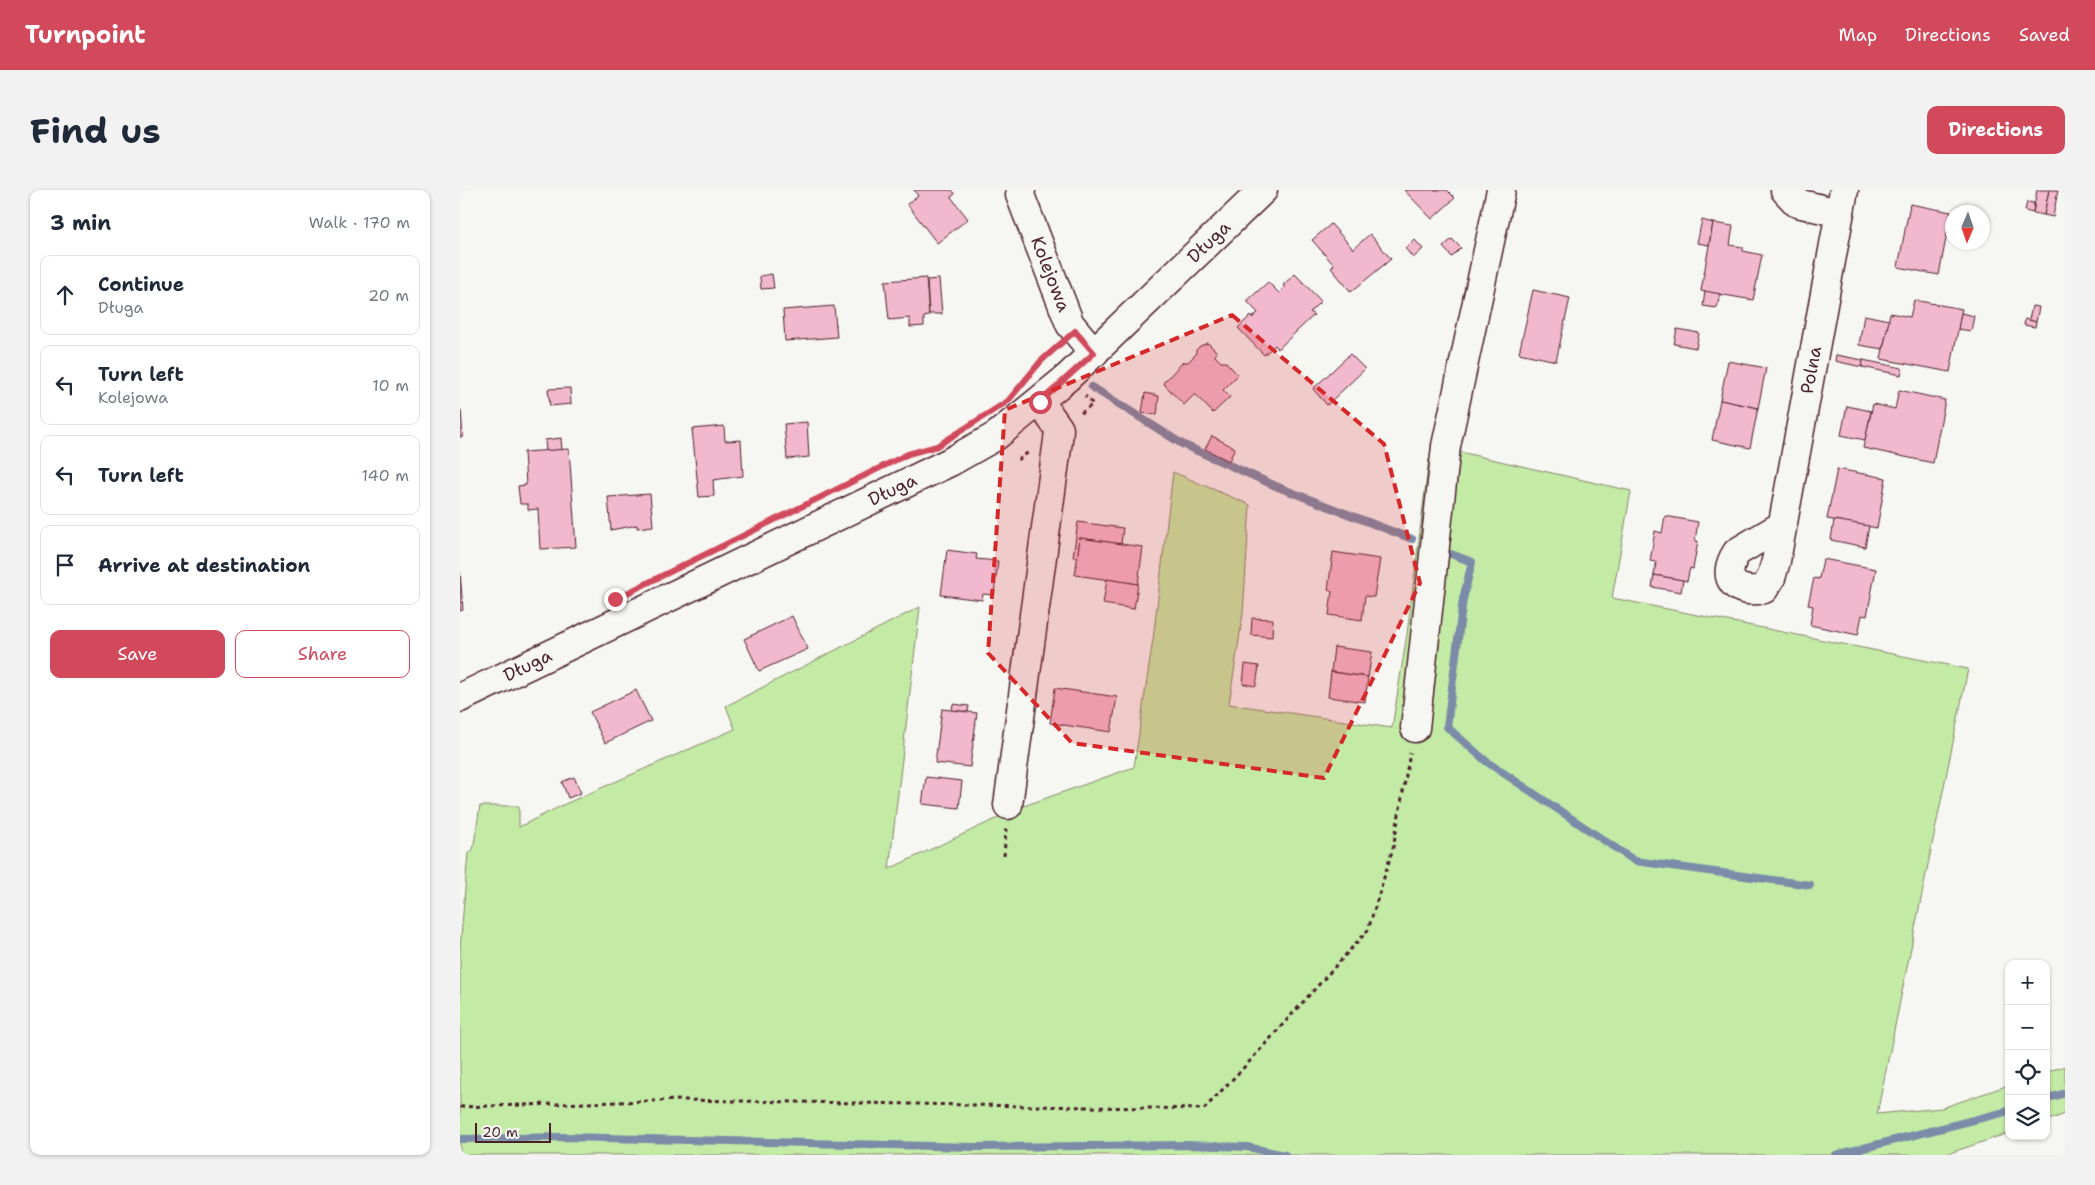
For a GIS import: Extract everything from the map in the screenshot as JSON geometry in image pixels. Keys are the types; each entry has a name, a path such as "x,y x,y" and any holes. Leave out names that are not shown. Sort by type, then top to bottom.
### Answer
{"street":[{"name":"Kolejowa","path":"1020,190 1020,195 1070,324 1094,353"},
{"name":"Długa","path":"460,698 950,462 996,436 1040,402 1094,353 1263,190"},
{"path":"1414,728 1446,446 1501,190"},
{"name":"Polna","path":"1782,526 1841,202 1797,202 1785,190"},
{"path":"1008,805 1059,429 1040,402"}],"path":[{"path":"1031,372 1075,331"},
{"path":"460,1107 681,1100 1204,1109 1250,1062 1368,930 1394,848 1414,728"}],"highlighted area":[{"path":"1232,315 1384,444 1420,583 1324,778 1072,743 988,653 1005,410"}],"green space":[{"path":"1460,452 1631,491 1612,598 1968,669 1877,1114 1942,1108 2005,1086 2005,1134 1944,1155 460,1155 460,949 468,853 473,850 480,806 519,806 519,827 565,804 735,729 726,706 920,607 889,869 1021,807 1134,767 1153,639 1173,472 1250,505 1243,614 1229,704 1392,728 1407,634 1429,459"},
{"path":"2065,1066 2065,1114 2050,1120 2050,1095 2050,1071"}],"building":[{"path":"914,190 952,190 955,194 951,197 968,219 937,243 907,204 918,196"},
{"path":"1404,190 1447,190 1455,198 1432,219"},
{"path":"2037,190 2049,190 2044,215 2033,213"},
{"path":"2049,190 2058,190 2053,217 2044,215"},
{"path":"2027,202 2034,203 2033,213 2025,211"},
{"path":"1910,204 1945,211 1945,244 1939,275 1898,267"},
{"path":"1702,220 1713,223 1709,245 1697,243"},
{"path":"1713,223 1733,226 1730,245 1743,247 1743,251 1762,255 1753,300 1701,291"},
{"path":"1331,224 1353,249 1370,234 1391,259 1351,292 1331,268 1334,265 1312,240"},
{"path":"1452,239 1461,248 1452,257 1443,247"},
{"path":"1415,240 1423,249 1413,258 1405,248"},
{"path":"772,274 774,288 761,289 760,276"},
{"path":"1295,274 1321,301 1310,312 1314,315 1278,349 1275,345 1264,355 1238,328 1250,316 1252,318 1258,313 1247,301 1268,282 1279,293 1285,287 1283,285"},
{"path":"926,278 929,316 924,317 924,326 910,327 910,318 889,320 885,281"},
{"path":"939,279 942,314 929,314 927,280"},
{"path":"1533,290 1570,298 1556,361 1519,353"},
{"path":"1705,291 1720,294 1717,308 1703,306"},
{"path":"1914,300 1962,309 1950,372 1881,359 1890,313 1910,317"},
{"path":"834,306 837,337 785,341 783,310"},
{"path":"2032,306 2039,307 2036,322 2029,320"},
{"path":"1961,313 1974,316 1971,331 1958,329"},
{"path":"1864,315 1889,320 1883,349 1859,345"},
{"path":"2025,319 2036,322 2035,327 2024,325"},
{"path":"1677,329 1699,333 1696,348 1674,344"},
{"path":"1208,343 1216,351 1215,356 1221,362 1226,362 1238,375 1223,390 1230,397 1213,413 1195,394 1184,405 1163,383 1183,362 1188,362 1196,354 1196,350 1200,346"},
{"path":"1350,354 1365,369 1327,405 1313,389"},
{"path":"1836,355 1863,360 1862,367 1835,361"},
{"path":"1863,360 1902,368 1901,375 1862,367"},
{"path":"1728,361 1766,368 1758,408 1720,400"},
{"path":"570,388 571,404 550,406 548,389"},
{"path":"1899,390 1945,400 1933,463 1863,448 1873,404 1895,409"},
{"path":"1145,393 1159,396 1157,415 1142,413"},
{"path":"1720,400 1758,408 1750,448 1712,440"},
{"path":"1847,406 1871,411 1865,440 1841,435"},
{"path":"461,410 463,437 460,437"},
{"path":"807,422 809,457 787,459 784,424"},
{"path":"724,426 725,441 741,440 743,476 713,480 714,496 699,497 692,429"},
{"path":"1212,436 1235,448 1229,461 1205,449"},
{"path":"561,438 562,450 546,451 545,440"},
{"path":"569,449 576,547 540,549 538,509 528,510 528,504 520,504 518,486 526,485 524,452"},
{"path":"1837,469 1886,478 1877,528 1827,519"},
{"path":"650,494 653,526 637,528 637,525 611,530 608,497"},
{"path":"1665,516 1698,522 1695,541 1698,541 1693,569 1690,568 1687,581 1654,575 1656,562 1650,561 1655,531 1662,533"},
{"path":"1834,520 1869,526 1865,547 1831,540"},
{"path":"1078,522 1123,528 1121,544 1080,538 1078,557 1073,557"},
{"path":"1080,538 1143,547 1138,584 1075,575"},
{"path":"947,550 977,554 976,559 998,561 994,595 983,594 982,600 941,595"},
{"path":"1333,552 1380,559 1374,597 1365,596 1362,620 1329,615 1332,591 1328,590"},
{"path":"1823,559 1876,569 1867,616 1862,615 1858,635 1810,625 1813,606 1808,605 1814,578 1819,579"},
{"path":"460,572 463,610 460,611"},
{"path":"1654,575 1683,580 1681,592 1652,587"},
{"path":"1107,579 1138,584 1134,609 1103,604"},
{"path":"792,616 808,649 759,671 744,639"},
{"path":"1252,618 1273,619 1272,637 1251,635"},
{"path":"1334,647 1372,652 1368,677 1331,672"},
{"path":"1245,664 1259,666 1256,686 1243,684"},
{"path":"1331,672 1368,677 1365,702 1328,697"},
{"path":"1055,688 1117,697 1111,732 1050,723"},
{"path":"636,690 651,721 605,743 590,712"},
{"path":"953,704 969,706 968,712 952,710"},
{"path":"942,709 977,713 970,767 935,763"},
{"path":"574,777 581,793 568,798 562,782"},
{"path":"926,777 962,781 959,808 922,804"}],"waterway":[{"path":"1092,387 1182,444 1278,487 1412,539"},
{"path":"1451,554 1472,562 1463,599 1447,727 1487,762 1635,861 1810,885"},
{"path":"2050,1098 2065,1093"},
{"path":"1836,1155 2005,1112"},
{"path":"460,1139 564,1137 973,1147 1187,1145 1247,1147 1285,1155"}],"route":[{"path":"615,599 908,454 937,446 965,430 1008,401 1041,361 1075,331 1094,353 1040,402"}]}
